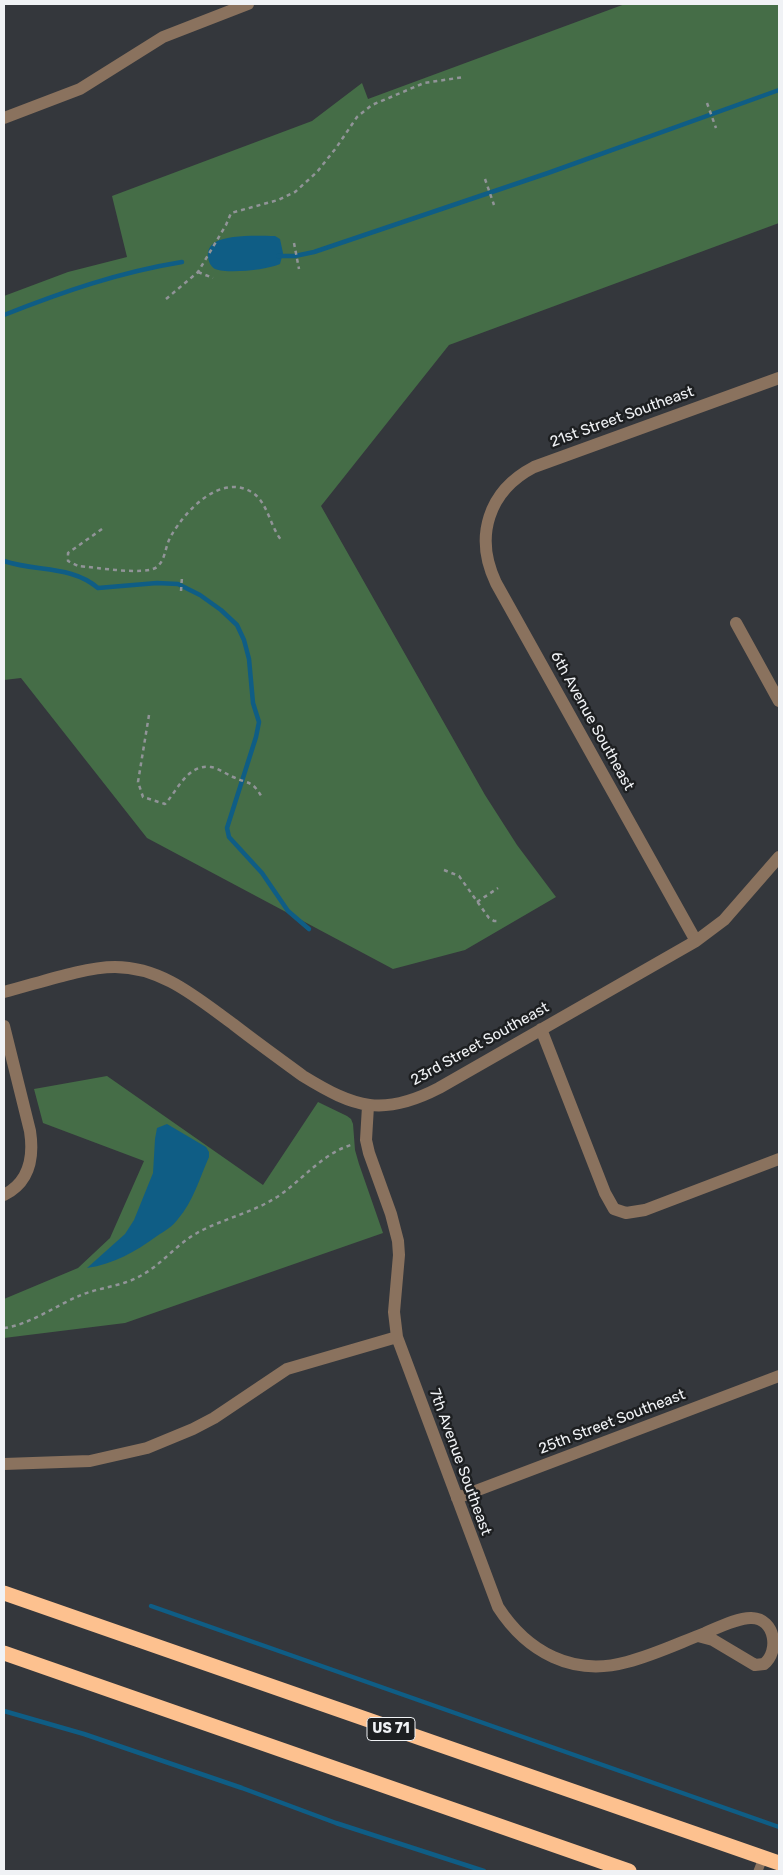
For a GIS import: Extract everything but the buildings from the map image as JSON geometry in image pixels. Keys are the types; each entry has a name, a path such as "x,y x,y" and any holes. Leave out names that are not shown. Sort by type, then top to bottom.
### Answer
{"highway":[{"name":"US 71","path":"4,1593 761,1864 779,1863"},
{"path":"4,1653 629,1871"},
{"path":"4,1664 178,1714"}],"street":[{"path":"4,118 80,88 163,37 248,4"},
{"name":"21st Street Southeast","path":"491,510 508,485 543,463 779,378"},
{"name":"6th Avenue Southeast","path":"491,510 485,538 487,563 493,578 696,941"},
{"path":"736,623 779,701"},
{"name":"23rd Street Southeast","path":"4,992 104,968 122,967 149,972 169,980 190,993 303,1076 323,1088 368,1106 397,1104 427,1094 696,941 724,920 779,857"},
{"path":"4,1026 30,1131 32,1148 32,1159 23,1179 4,1195"},
{"path":"541,1029 605,1194 614,1210 621,1213 634,1213 645,1210 779,1159"},
{"name":"7th Avenue Southeast","path":"368,1106 366,1140 372,1166 391,1214 398,1241 399,1255 394,1312 397,1336 498,1607 519,1636 550,1656 570,1663 597,1666 626,1662 698,1636 752,1618 764,1622 769,1628 774,1642 774,1650 764,1664 755,1665 713,1640 698,1636"},
{"path":"4,1464 90,1461 115,1457 147,1448 186,1433 214,1418 288,1369 397,1336"},
{"name":"25th Street Southeast","path":"457,1498 779,1376"}],"path":[{"path":"166,299 198,272 231,213 278,200 295,192 317,172 361,112 380,101 424,83 464,76"},
{"path":"706,103 716,128"},
{"path":"486,179 494,205"},
{"path":"294,243 299,269"},
{"path":"198,272 213,278"},
{"path":"102,529 68,553 68,561 78,566 145,571 157,567 165,554 171,536 183,519 201,501 220,489 242,488 253,493 261,501 276,535 282,541"},
{"path":"181,591 182,577"},
{"path":"149,715 138,782 143,797 165,804 189,774 203,768 212,767 235,778 250,782 255,786 263,799"},
{"path":"444,870 459,876 489,918 498,921"},
{"path":"477,902 498,888"},
{"path":"4,1328 21,1324 81,1295 143,1275 196,1233 274,1199 306,1175 328,1155 342,1147 366,1140"}],"green space":[{"path":"625,4 779,4 779,223 449,345 321,506 485,795 517,845 556,897 465,950 393,969 147,838 21,678 4,680 4,296 68,272 127,257 112,196 312,121 362,83 368,99"},
{"path":"107,1076 263,1185 318,1102 347,1116 353,1124 355,1150 383,1233 125,1323 4,1338 4,1299 78,1268 110,1238 144,1161 43,1123 34,1089"}],"water":[{"path":"243,236 275,236 280,239 283,253 280,264 257,270 229,271 215,269 209,262 209,249 220,240"},
{"path":"167,1124 206,1147 209,1152 209,1157 188,1205 171,1226 141,1247 115,1260 87,1268 125,1234 134,1220 153,1173 157,1128"}],"waterway":[{"path":"278,256 295,256 314,252 548,173 779,90"},
{"path":"4,315 92,284 136,271 182,262"},
{"path":"4,561 65,572 88,581 98,588 157,583 178,584 200,595 221,610 237,625 244,640 249,659 253,703 259,722 227,828 229,837 262,873 288,911 309,929"},
{"path":"151,1606 779,1827"},
{"path":"4,1711 84,1734 242,1788 336,1823 484,1871"}]}
